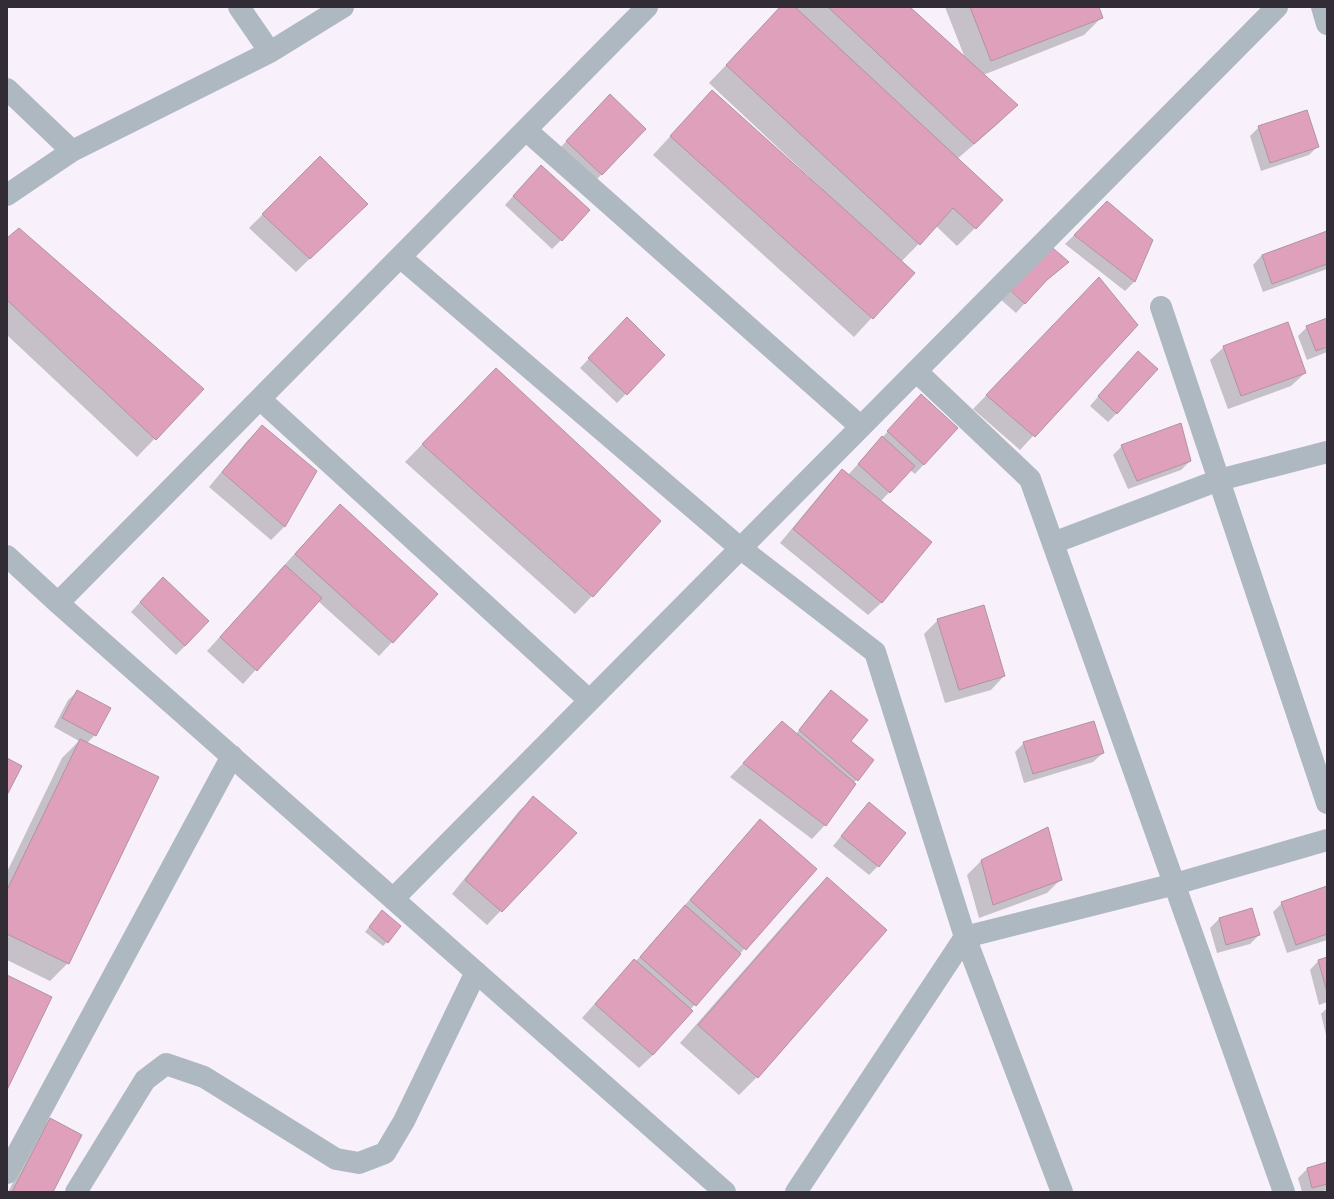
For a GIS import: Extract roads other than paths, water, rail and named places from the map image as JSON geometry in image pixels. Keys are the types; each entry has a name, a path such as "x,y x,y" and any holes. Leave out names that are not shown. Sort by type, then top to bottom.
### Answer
{"street":[{"path":"239,7 270,52"},
{"path":"7,195 72,151 270,52 343,7"},
{"path":"58,604 647,7"},
{"path":"393,899 1277,7"},
{"path":"1322,7 1327,24"},
{"path":"7,89 72,151"},
{"path":"526,130 860,427"},
{"path":"400,257 740,548 875,652 965,937 1062,1192"},
{"path":"1161,308 1327,803"},
{"path":"916,371 1030,479 1284,1192"},
{"path":"260,400 589,700"},
{"path":"1053,543 1219,480 1327,452"},
{"path":"7,556 58,604 725,1192"},
{"path":"7,1173 232,756"},
{"path":"796,1192 965,937 1174,884 1327,840"},
{"path":"76,1192 145,1080 166,1064 204,1077 336,1159 359,1163 385,1153 404,1121 476,972"}]}
